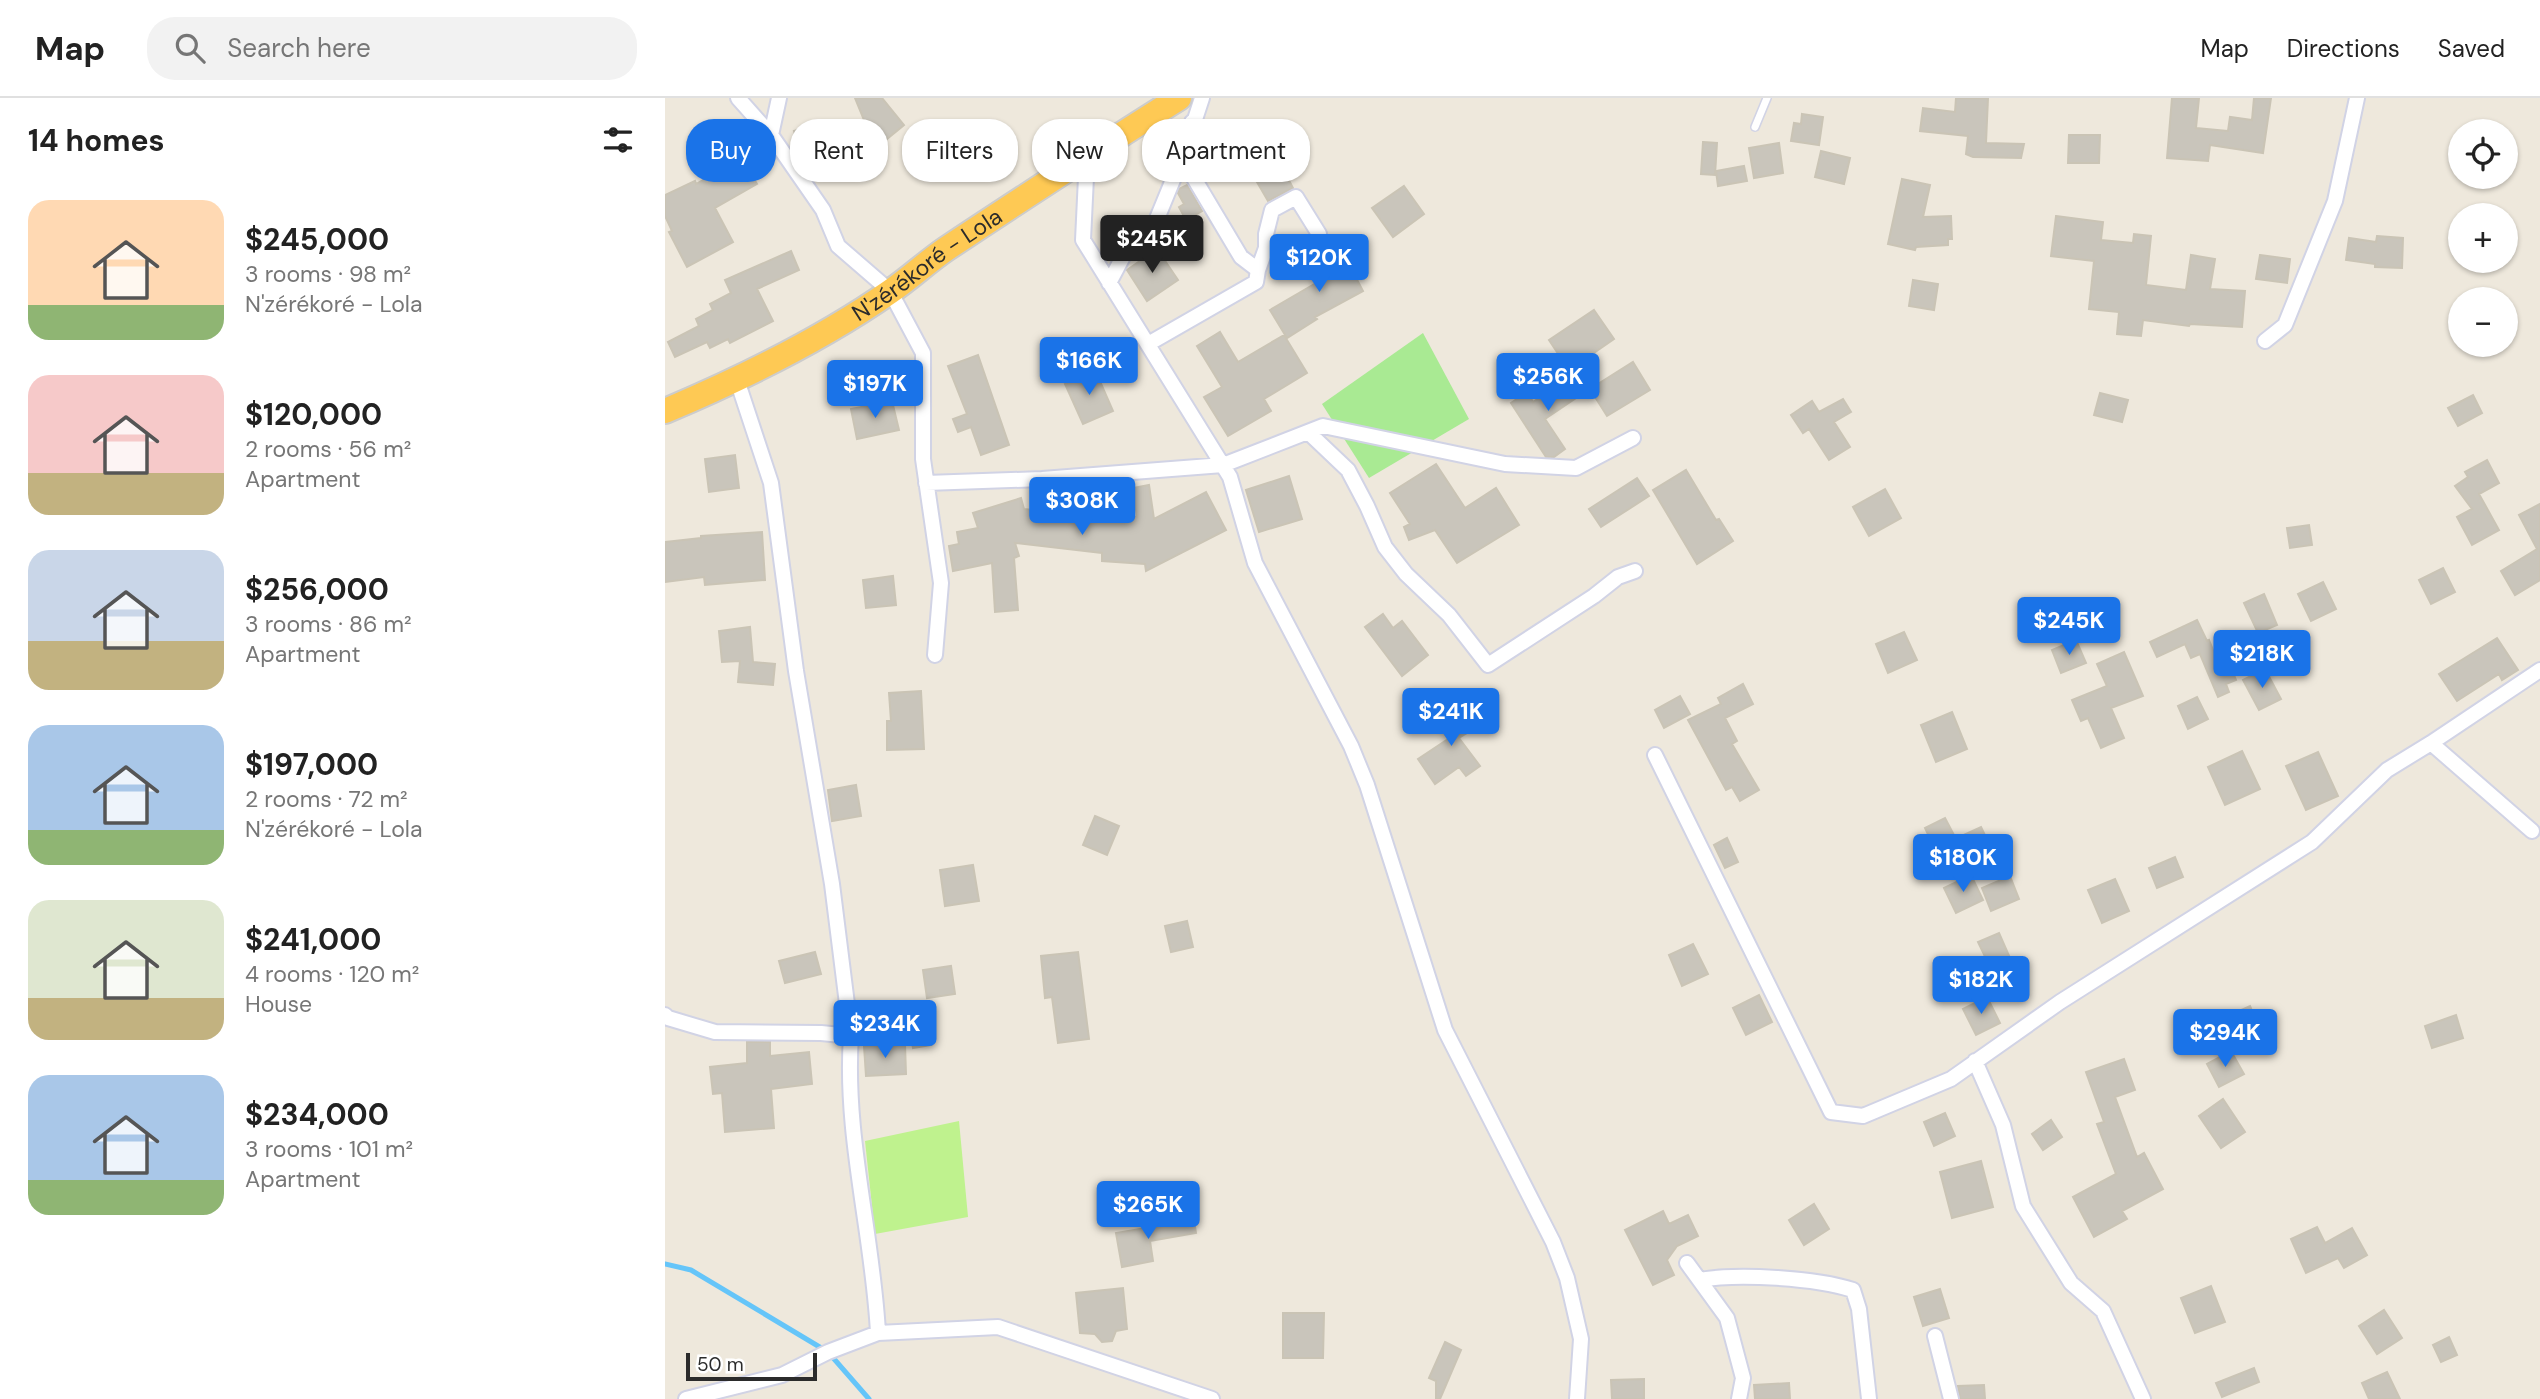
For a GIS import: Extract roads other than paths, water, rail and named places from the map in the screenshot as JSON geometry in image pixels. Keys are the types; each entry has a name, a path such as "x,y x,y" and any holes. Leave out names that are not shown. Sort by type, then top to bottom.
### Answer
{"highway":[{"name":"N'zérékoré - Lola","path":"1128,130 1179,98"},
{"name":"N'zérékoré - Lola","path":"665,411 737,380 823,333 890,291 934,257 1048,182"}],"street":[{"path":"738,98 757,119"},
{"path":"774,119 779,98"},
{"path":"1193,119 1202,98"},
{"path":"2265,341 2285,325 2335,201 2357,98"},
{"path":"776,142 823,210 838,246 890,291 923,353 923,459 941,583 935,655"},
{"path":"1086,182 1083,240 1230,477 1255,563 1351,746 1367,785 1445,1030 1513,1160 1562,1266 1581,1339 1577,1399"},
{"path":"1109,283 1126,251 1154,226 1171,182"},
{"path":"1196,182 1241,257 1258,270"},
{"path":"1148,344 1256,282 1266,248 1266,234 1272,210 1296,197 1319,233"},
{"path":"737,380 771,483 796,671 832,884 851,1036 851,1116 875,1284 878,1333"},
{"path":"926,483 1042,479 1223,465 1323,426 1505,464 1576,468 1633,438"},
{"path":"1308,432 1348,470 1385,547 1406,574 1449,615 1488,665 1594,596 1618,577 1635,571"},
{"path":"1655,754 1831,1112 1863,1115 1951,1079 2060,1002 2312,842 2387,770 2540,670"},
{"path":"2431,743 2532,831"},
{"path":"665,1015 715,1032 821,1033 851,1036"},
{"path":"1975,1061 2003,1125 2023,1206 2071,1283 2103,1311 2143,1399"},
{"path":"1687,1263 1727,1318 1743,1378 1739,1399"},
{"path":"1700,1280 1722,1276 1831,1283 1853,1290 1859,1309 1870,1399"},
{"path":"686,1399 782,1375 828,1352 878,1333 998,1327 1212,1399"},
{"path":"1935,1336 1951,1399"}],"lane":[{"path":"1755,127 1767,98"}],"waterway":[{"path":"665,1264 691,1270 828,1352 869,1399"}]}
